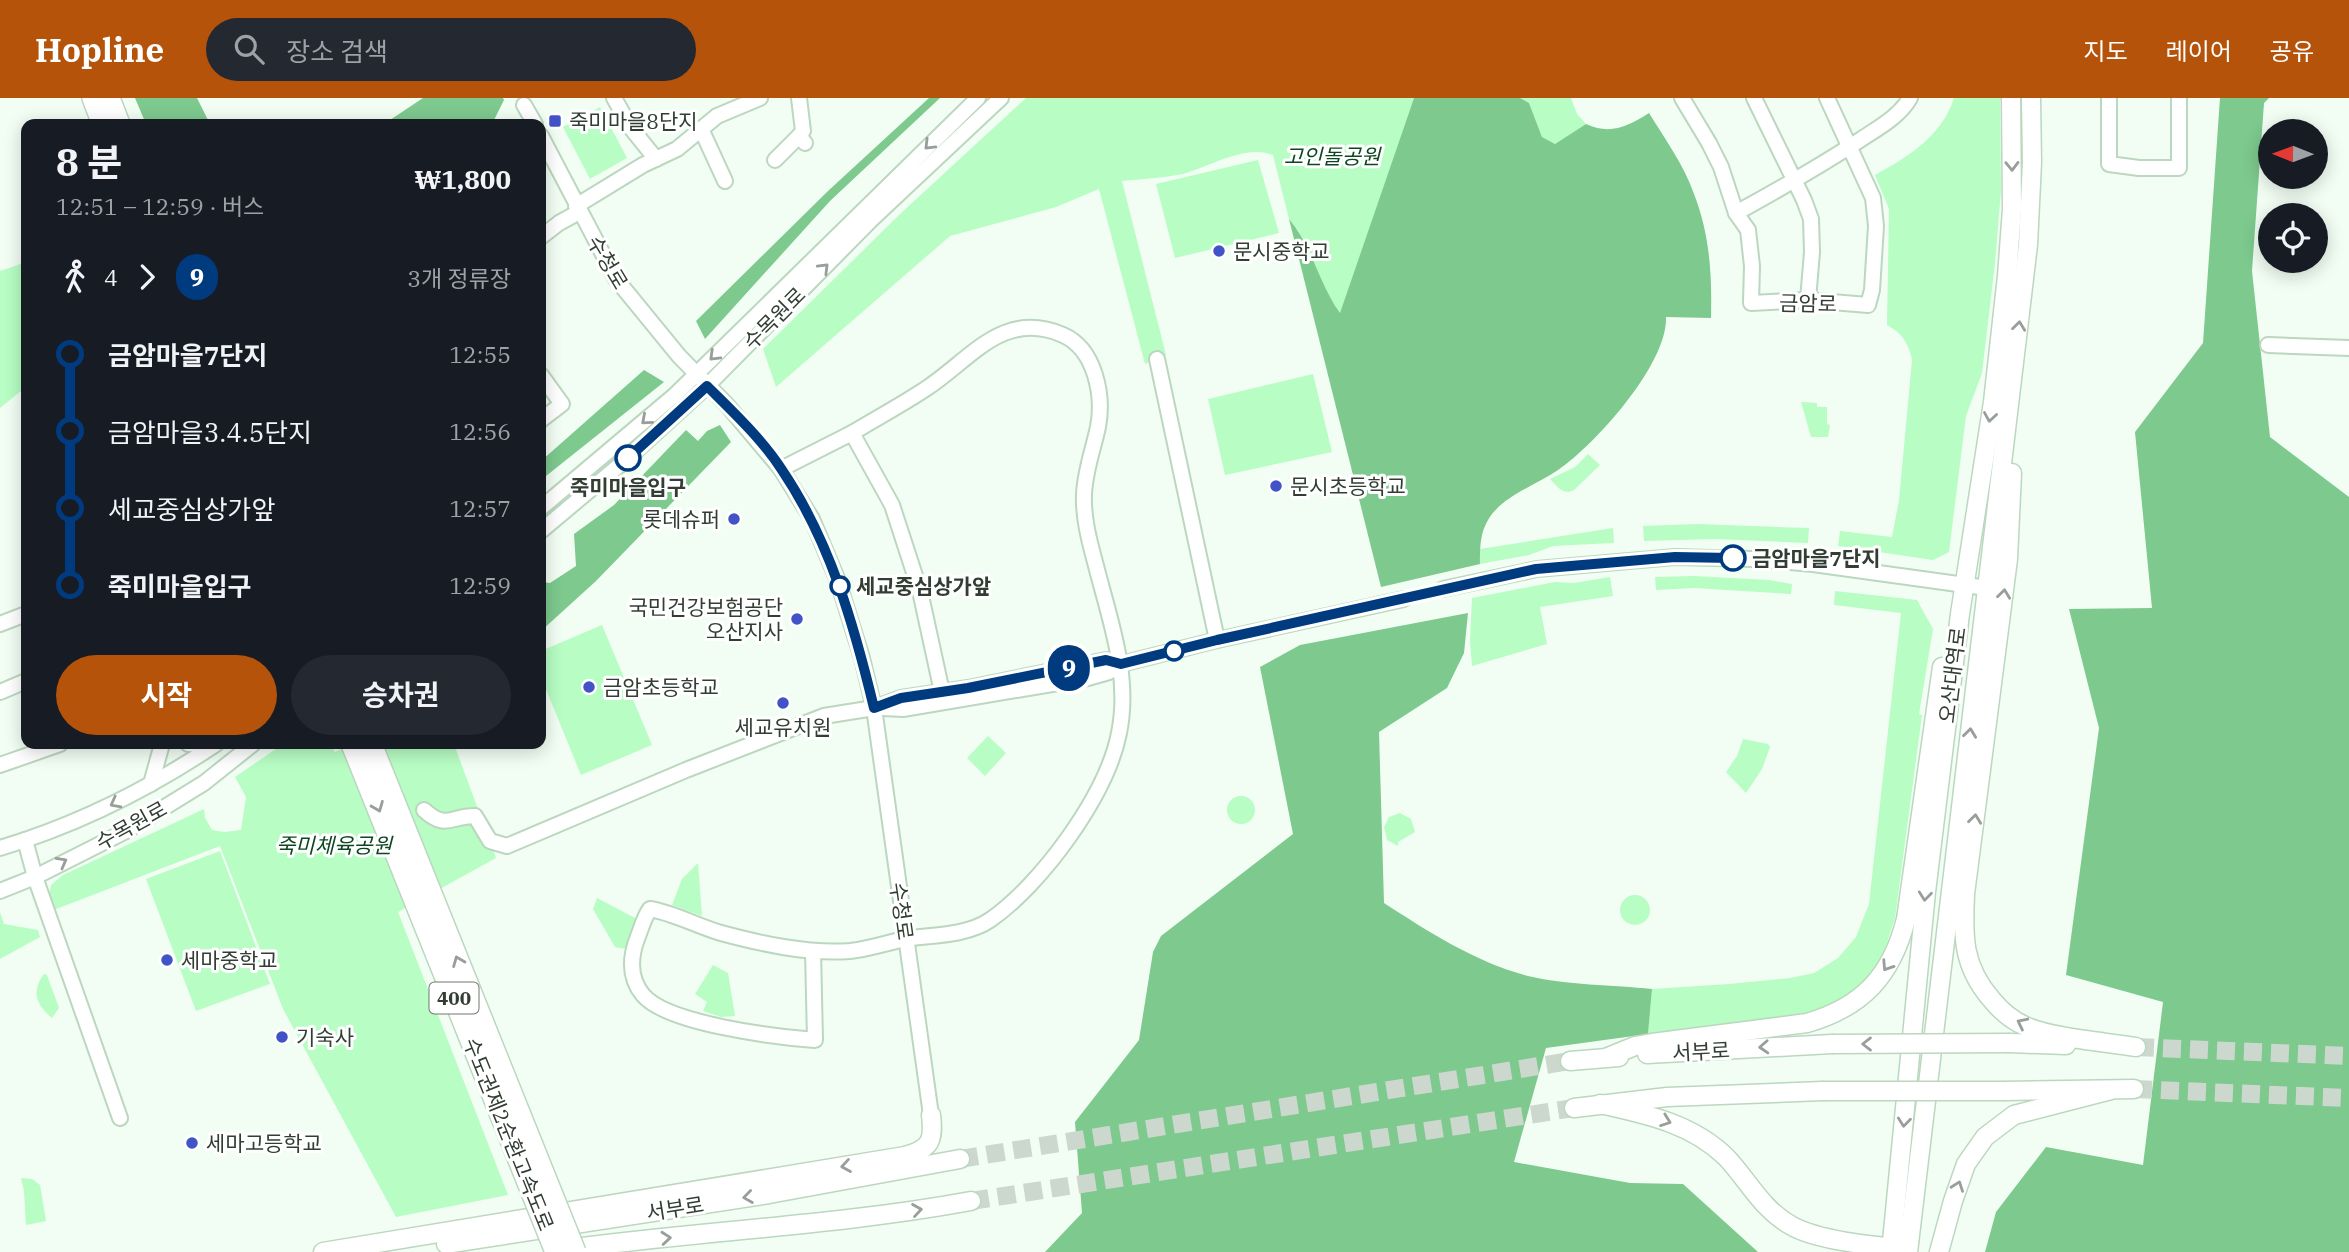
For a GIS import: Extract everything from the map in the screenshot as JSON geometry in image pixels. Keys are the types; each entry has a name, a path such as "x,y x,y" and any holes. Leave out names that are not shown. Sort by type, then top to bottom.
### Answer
{"highway":[{"path":"93,98 101,119"},
{"path":"109,98 117,119"},
{"name":"수도권제2순환고속도로","path":"354,749 556,1252"},
{"name":"수도권제2순환고속도로","path":"373,749 575,1252"},
{"name":"400","path":"550,1191 585,1252"}],"main road":[{"name":"오산대역로","path":"1900,1250 1926,891 1959,614 1993,401 2007,276 2012,209 2011,98"},
{"name":"오산대역로","path":"1900,1250 2014,371 2031,217 2031,98"},
{"name":"서부로","path":"1570,1061 1832,1044 2009,1043 2136,1047 2052,1034 2026,1027 2004,1014 1983,990 1969,967 1963,933 1965,894 2008,559 2014,371"},
{"path":"1608,1057 1635,1046 1652,1043 1807,1023 1848,1007 1875,984 1895,954 1906,919 1941,670 1959,614"},
{"path":"1574,1108 1667,1097 1823,1091 2134,1089"},
{"path":"1939,1252 1966,1164 1985,1137 2014,1115 2111,1090"},
{"path":"1600,1104 1670,1121 1708,1142 1726,1158 1774,1215 1846,1252"},
{"path":"323,1252 905,1156 917,1153 927,1146 931,1139 931,1115"},
{"name":"서부로","path":"390,1252 769,1194 960,1158"},
{"name":"서부로","path":"550,1252 617,1242 828,1222 971,1201"},
{"path":"1807,1233 1900,1250"}],"street":[{"path":"614,98 631,128 656,159"},
{"path":"546,233 597,192 677,149 718,116 760,98"},
{"path":"775,160 802,139 799,98"},
{"name":"수목원로","path":"546,504 675,395 978,98"},
{"name":"수목원로","path":"546,527 628,458 707,386 870,221 1001,98"},
{"name":"금암로","path":"1682,98 1709,143 1721,167 1736,212 1748,230 1752,266 1751,303 1808,300 1868,305 1872,290 1876,226 1873,198 1827,98"},
{"path":"1754,98 1811,219 1812,252 1808,300"},
{"path":"1736,212 1795,181 1850,146 1886,122 1910,98"},
{"path":"2109,98 2109,164 2139,168 2179,168 2179,98"},
{"path":"524,104 532,119"},
{"path":"702,131 724,181"},
{"name":"수청로","path":"546,146 616,279 696,374 782,469 812,520 838,581 874,708 931,1115"},
{"path":"782,469 852,433 929,386 984,342 1006,331 1041,328 1064,335 1082,346 1096,378 1098,425 1089,459 1084,496 1088,534 1121,664 1123,693 1119,731 1112,761 1083,815 1050,861 986,923 955,933 906,939 854,951 813,951 748,940 650,909 632,952 631,965 638,988 644,997 658,1008 712,1024 766,1035 815,1040 813,951"},
{"path":"2268,345 2349,348"},
{"path":"1157,359 1217,640"},
{"path":"546,382 562,404 546,416"},
{"path":"852,433 892,505 920,591 942,692"},
{"path":"1443,589 1536,569 1675,557 1813,564 1987,588"},
{"path":"424,810 436,820 445,822 475,816 490,841 507,846 686,770 824,716 874,708 903,709 1043,686 1109,672 1121,664 1217,640 1404,599"},
{"path":"0,624 21,616"},
{"path":"874,708 901,698 1106,660 1121,664"},
{"path":"0,692 21,683"},
{"path":"0,765 46,749"},
{"path":"151,784 161,749"},
{"name":"수목원로","path":"0,848 107,808 208,749"},
{"name":"수목원로","path":"0,891 35,877 126,831 204,783 247,749"},
{"path":"25,840 35,877 120,1118"}],"green space":[{"path":"135,98 197,98 208,119 144,119"},
{"path":"423,98 504,100 494,119 392,119"},
{"path":"929,98 940,98 830,201 705,339 696,321 828,191"},
{"name":"고인돌공원","path":"1026,98 1414,98 1340,314 1319,279 1298,230 1289,219 1273,155 1251,152 1183,174 1122,181 1166,355 1145,364 1099,189 1056,207 950,236 776,387 763,349 900,214"},
{"path":"1414,98 1520,98 1529,103 1542,137 1555,144 1586,124 1603,129 1618,128 1649,113 1690,183 1704,225 1709,255 1711,318 1666,317 1663,336 1655,357 1643,379 1609,422 1574,458 1506,501 1492,514 1483,532 1480,564 1381,587 1289,219 1304,241 1326,290 1340,313"},
{"path":"1520,98 1571,98 1577,114 1586,124 1555,144 1542,137 1529,103"},
{"path":"1954,98 2000,98 2001,191 1982,373 1966,416 1949,552 1933,560 1838,546 1840,531 1892,537 1899,500 1912,360 1904,340 1887,325 1889,209 1875,175 1922,144 1941,124"},
{"path":"2220,98 2269,98 2264,103 2263,119 2258,119 2258,187 2252,271 2270,437 2349,497 2349,1252 1985,1252 1996,1212 2046,1147 2143,1165 2163,1002 2066,975 2099,728 2069,609 2152,608 2135,432 2203,343"},
{"path":"600,107 627,158 590,179 563,127"},
{"path":"1258,160 1279,233 1175,258 1156,184"},
{"path":"21,264 21,391 0,408 0,271"},
{"path":"644,370 664,382 546,476 546,457"},
{"path":"1313,374 1332,452 1225,475 1208,399"},
{"path":"1801,402 1827,407 1827,424 1830,425 1828,437 1811,437"},
{"path":"720,425 731,442 596,581 546,626 546,583 550,583 576,566 574,534 614,505 686,430 698,441 707,431"},
{"path":"1588,454 1600,465 1574,490 1563,491 1550,479 1575,467"},
{"path":"1697,524 1809,528 1808,543 1715,539 1644,541 1643,526"},
{"path":"1613,528 1614,543 1553,546 1529,555 1480,564 1480,549"},
{"path":"1610,577 1613,596 1540,607 1547,644 1472,666 1472,598 1555,582 1574,583"},
{"path":"1655,577 1769,580 1792,584 1791,594 1694,588 1656,590"},
{"path":"1835,591 1917,600 1933,629 1919,714 1922,715 1895,918 1882,958 1866,981 1832,1009 1786,1021 1648,1034 1652,989 1790,978 1814,973 1838,958 1856,937 1869,904 1901,613 1834,605"},
{"path":"1468,613 1464,653 1447,688 1379,732 1384,903 1453,945 1508,970 1558,981 1652,989 1648,1034 1546,1048 1514,1162 1630,1183 1683,1184 1758,1252 1045,1252 1082,1213 1075,1122 1139,1040 1153,952 1161,936 1293,834 1260,667 1300,645"},
{"path":"602,625 652,745 581,775 546,689 546,649"},
{"path":"988,736 1006,753 985,776 967,758"},
{"path":"1743,739 1768,744 1770,747 1762,769 1746,793 1726,772 1737,756"},
{"name":"죽미체육공원","path":"276,749 333,749 335,752 342,749 456,749 496,858 398,912 508,1195 396,1217 283,1009 220,846 51,911 48,901 51,885 63,875 204,809 205,818 212,830 241,830 246,797 235,777"},
{"path":"1241,796 1251,800 1255,810 1251,820 1241,824 1231,820 1227,810 1231,800"},
{"path":"1400,813 1411,819 1415,832 1398,842 1398,846 1387,840 1384,827 1389,817"},
{"path":"220,851 270,984 196,1011 146,879"},
{"path":"698,863 702,916 672,905 682,879"},
{"path":"1635,895 1646,899 1650,910 1646,921 1635,925 1624,921 1620,910 1624,899"},
{"path":"597,898 635,918 626,949 615,947 593,909"},
{"path":"0,912 4,924 38,930 40,937 0,959"},
{"path":"713,965 728,973 735,1016 721,1017 703,1011 707,1002 695,994"},
{"path":"44,974 47,975 59,1008 52,1018 37,998 38,986"},
{"path":"21,1178 32,1179 40,1185 46,1221 26,1225"}],"tunnel":[{"path":"1404,599 1443,589"},
{"path":"2136,1047 2349,1056"},
{"path":"960,1159 1570,1061"},
{"path":"2134,1089 2349,1098"},
{"path":"971,1201 1574,1108"}],"bus line":[{"name":"9","path":"628,458 707,386 727,405 782,469 812,520 838,581 874,708 901,698 968,688 1106,660 1121,664 1536,569 1675,557 1733,558"}],"place":[{"name":"죽미마을8단지","path":"555,121"},
{"name":"문시중학교","path":"1219,251"},
{"name":"죽미마을입구","path":"628,458"},
{"name":"문시초등학교","path":"1276,486"},
{"name":"롯데슈퍼","path":"734,519"},
{"name":"금암마을7단지","path":"1733,558"},
{"name":"세교중심상가앞","path":"840,586"},
{"name":"국민건강보험공단 오산지사","path":"797,619"},
{"name":"금암초등학교","path":"589,687"},
{"name":"세교유치원","path":"783,703"},
{"name":"세마중학교","path":"167,960"},
{"name":"기숙사","path":"282,1037"},
{"name":"세마고등학교","path":"192,1143"}]}
